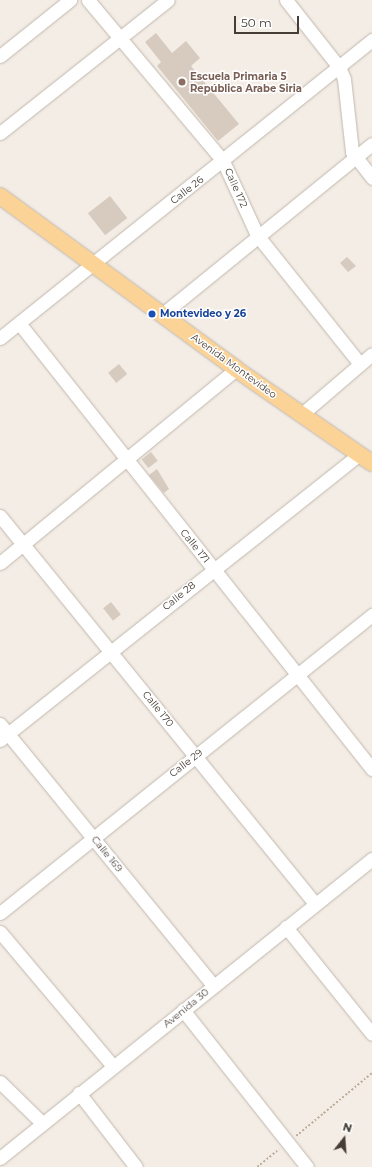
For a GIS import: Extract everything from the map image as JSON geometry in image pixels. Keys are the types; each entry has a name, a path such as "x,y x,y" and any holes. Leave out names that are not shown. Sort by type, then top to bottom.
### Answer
{"main road":[{"name":"Avenida Montevideo","path":"0,196 164,313 236,369 366,458"}],"street":[{"path":"0,56 70,0"},
{"name":"Calle 172","path":"88,0 119,39 224,161 257,235 360,364"},
{"path":"0,133 168,0"},
{"path":"286,0 339,67 356,157 372,178"},
{"name":"Calle 26","path":"0,338 224,161 372,40"},
{"path":"164,313 257,235 372,144"},
{"name":"Calle 171","path":"19,323 372,769"},
{"path":"302,414 372,354"},
{"path":"0,563 128,461 236,369"},
{"name":"Calle 28","path":"3,732 111,651 214,569 366,458"},
{"name":"Calle 170","path":"0,516 315,904"},
{"name":"Calle 29","path":"0,912 92,837 372,615"},
{"name":"Calle 169","path":"3,732 214,985"},
{"name":"Avenida 30","path":"0,1158 372,858"},
{"path":"286,927 372,1034"},
{"path":"0,932 113,1066"},
{"path":"183,1010 288,1141 307,1167"},
{"path":"0,1082 42,1123"},
{"path":"79,1093 136,1167"}],"path":[{"path":"257,1167 372,1073"}],"building":[{"path":"156,33 172,53 186,41 200,58 191,66 239,124 218,141 157,66 161,62 145,42"},
{"path":"110,196 127,218 105,235 88,213"},
{"path":"347,257 356,266 348,272 340,263"},
{"path":"119,364 127,374 116,383 108,373"},
{"path":"151,452 158,461 148,468 142,459"},
{"path":"157,469 169,489 164,493 149,475"},
{"path":"111,602 121,615 113,621 103,608"}],"place":[{"name":"Escuela Primaria 5 República Arabe Siria","path":"182,82"},
{"name":"Montevideo y 26","path":"152,314"}]}
